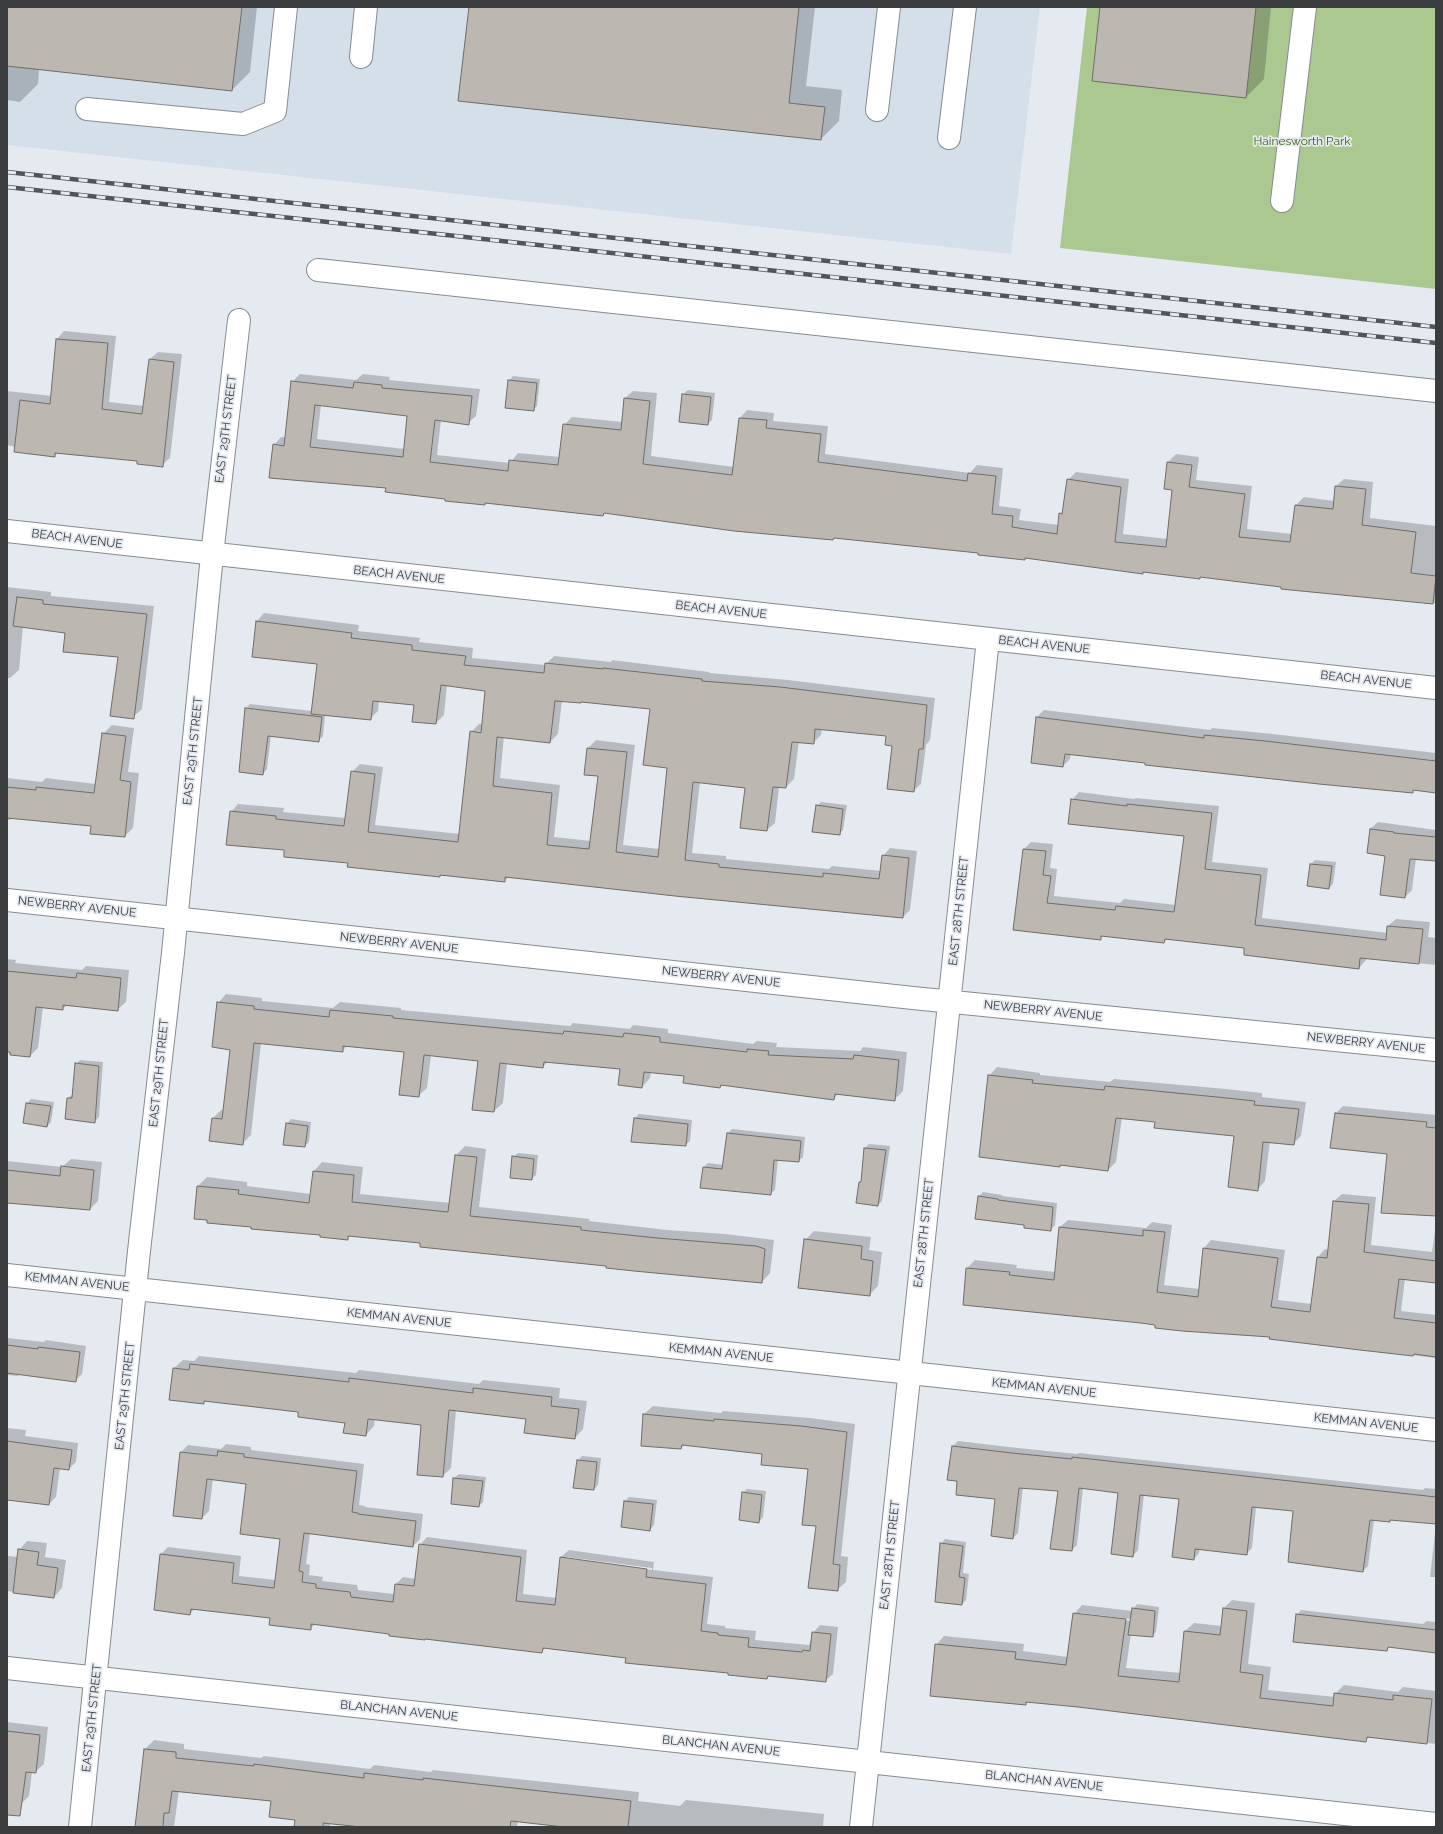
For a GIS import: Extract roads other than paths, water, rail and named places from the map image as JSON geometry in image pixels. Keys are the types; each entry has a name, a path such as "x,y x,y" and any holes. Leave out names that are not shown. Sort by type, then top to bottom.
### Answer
{"street":[{"path":"87,109 243,124 275,110 286,7"},
{"path":"361,57 366,7"},
{"path":"877,110 889,7"},
{"path":"949,138 965,7"},
{"path":"1282,201 1305,7"},
{"path":"318,270 1436,391"},
{"name":"EAST 29TH STREET","path":"80,1827 135,1289 176,918 212,555 239,320"},
{"name":"BEACH AVENUE","path":"7,531 212,555 1436,688"},
{"name":"EAST 28TH STREET","path":"861,1827 988,639"},
{"name":"NEWBERRY AVENUE","path":"7,900 949,1002 1436,1050"},
{"name":"KEMMAN AVENUE","path":"7,1274 1436,1430"},
{"name":"BLANCHAN AVENUE","path":"7,1668 1436,1824"}],"railway":[{"path":"7,172 1436,327"},
{"path":"7,187 1436,343"}],"park label":[{"name":"Hainesworth Park","path":"1302,141"}]}
